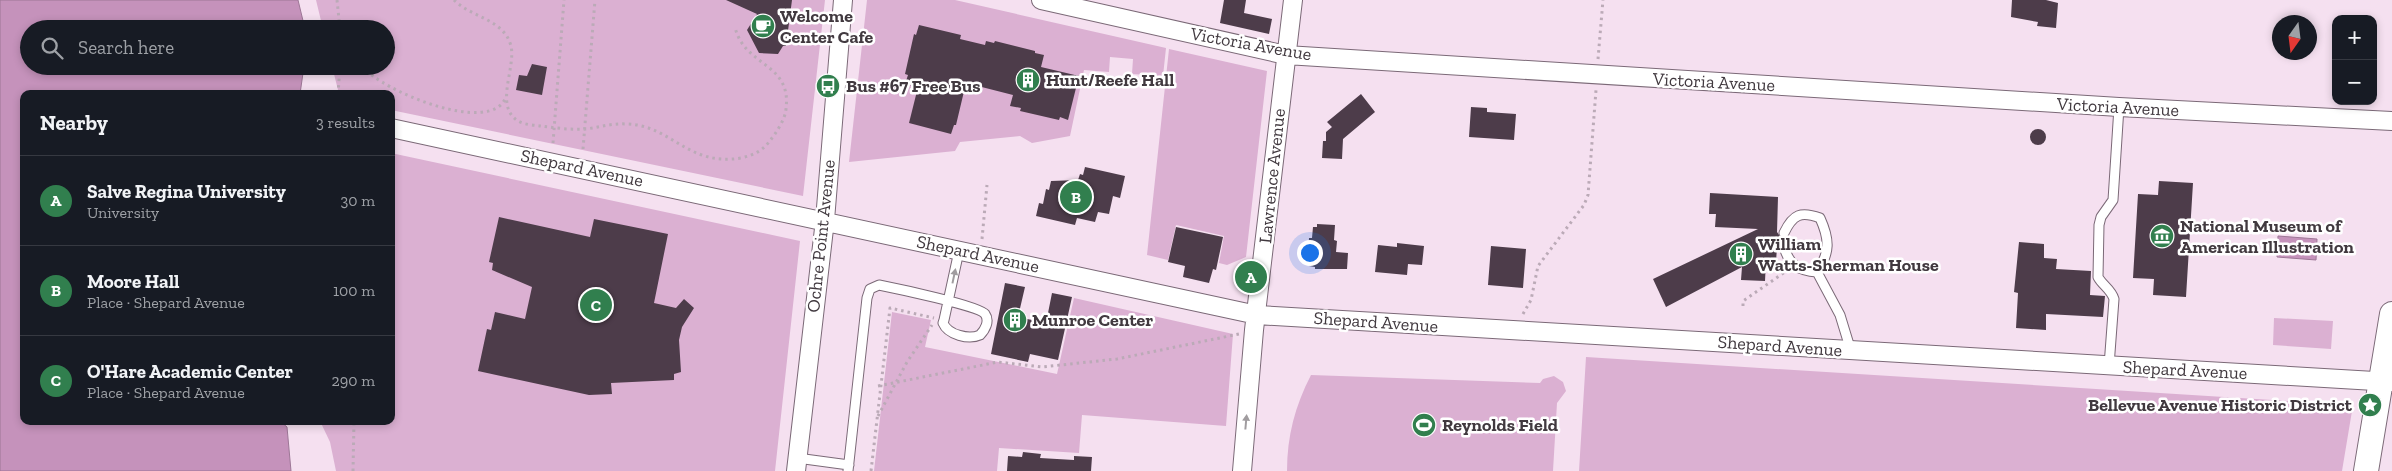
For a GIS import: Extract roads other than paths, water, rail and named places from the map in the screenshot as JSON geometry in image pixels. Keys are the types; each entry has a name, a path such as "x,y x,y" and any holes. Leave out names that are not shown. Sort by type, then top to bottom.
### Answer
{"main road":[{"path":"2366,471 2386,382 2392,314"}],"street":[{"name":"Ochre Point Avenue","path":"796,465 825,220 843,0"},
{"name":"Victoria Avenue","path":"1041,0 1286,54 2119,107 2392,121"},
{"name":"Lawrence Avenue","path":"1242,471 1255,323 1293,0"},
{"name":"Shepard Avenue","path":"395,129 967,252 1255,323 1851,350 2386,382"}],"lane":[{"path":"2109,366 2114,299 2112,292 2101,283 2098,277 2099,224 2101,216 2113,200 2119,107"},
{"path":"1784,232 1789,222 1796,216 1808,214 1820,218 1826,231 1827,245 1826,259 1817,272"},
{"path":"1784,247 1787,257 1794,266 1804,272 1817,272"},
{"path":"796,465 848,468 867,298 870,289 879,285 948,302 979,309 985,314 987,320 985,329 974,338 952,333 946,328 944,323 948,302 967,252"},
{"path":"1817,272 1840,315 1851,350"}],"place":[{"name":"Welcome Center Cafe","path":"763,26"},
{"name":"Hunt/Reefe Hall","path":"1028,80"},
{"name":"Bus #67 Free Bus","path":"828,86"},
{"name":"Moore Hall","path":"1076,197"},
{"name":"National Museum of American Illustration","path":"2162,236"},
{"name":"William Watts-Sherman House","path":"1741,254"},
{"name":"Salve Regina University","path":"1251,277"},
{"name":"O'Hare Academic Center","path":"596,305"},
{"name":"Munroe Center","path":"1015,320"},
{"name":"Bellevue Avenue Historic District","path":"2370,405"},
{"name":"Reynolds Field","path":"1424,425"}]}
